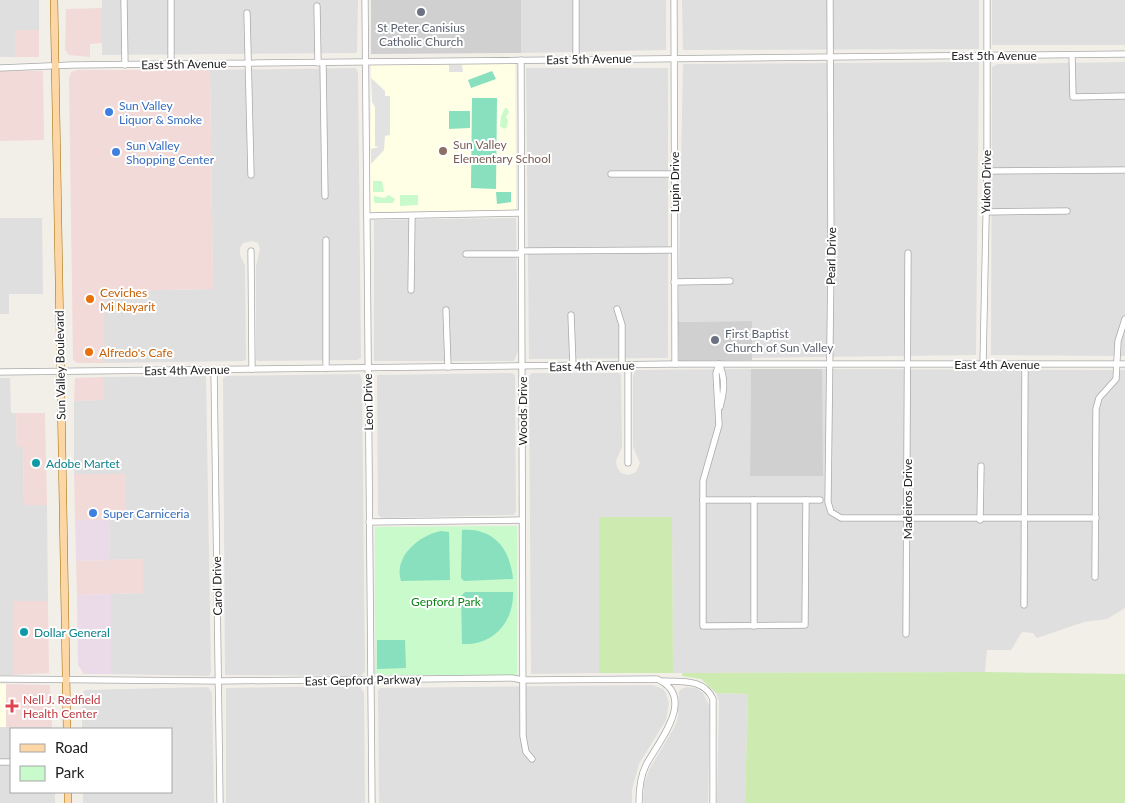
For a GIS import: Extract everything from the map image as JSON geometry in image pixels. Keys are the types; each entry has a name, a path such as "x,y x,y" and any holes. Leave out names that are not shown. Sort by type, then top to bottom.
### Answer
{"main road":[{"name":"Sun Valley Boulevard","path":"54,0 67,728"}],"street":[{"path":"124,0 125,65"},
{"path":"171,0 171,65"},
{"name":"Leon Drive","path":"366,0 372,803"},
{"path":"576,0 576,60"},
{"name":"Lupin Drive","path":"674,0 675,364"},
{"name":"Pearl Drive","path":"830,0 832,102 828,502 831,512 841,518 907,518"},
{"name":"Yukon Drive","path":"983,364 987,171 987,0"},
{"path":"317,6 321,63 325,196"},
{"path":"247,13 251,175"},
{"name":"East 5th Avenue","path":"0,68 830,56 1125,54"},
{"path":"1072,55 1073,97 1125,96"},
{"name":"Woods Drive","path":"521,60 523,736 526,752 532,759"},
{"path":"987,171 1125,170"},
{"path":"611,174 673,174"},
{"path":"985,212 1067,212"},
{"path":"367,216 521,213"},
{"path":"411,290 412,216"},
{"path":"326,240 326,368"},
{"path":"466,254 674,250"},
{"path":"251,251 252,369"},
{"name":"Madeiros Drive","path":"906,634 908,253"},
{"path":"674,282 730,281"},
{"path":"446,310 448,367"},
{"path":"617,310 622,325 625,366 628,463"},
{"path":"571,315 573,366"},
{"path":"1096,577 1096,408 1100,398 1116,380 1118,341 1125,319"},
{"name":"East 4th Avenue","path":"0,372 675,364 1125,364"},
{"path":"720,364 716,373 716,393 720,407 718,430 704,475 703,626 804,625 806,500"},
{"path":"1024,605 1025,364"},
{"name":"Carol Drive","path":"214,370 220,803"},
{"path":"980,520 981,466"},
{"path":"703,500 820,500"},
{"path":"754,500 754,626"},
{"path":"907,518 980,520 1096,518"},
{"path":"369,522 522,520"},
{"name":"East Gepford Parkway","path":"0,679 218,682 512,678 523,680 698,683 707,690 713,700 713,803"},
{"path":"639,803 643,773 665,736 672,718 674,695 670,686 661,681"}],"shaded area":[{"path":"0,0 39,0 39,30 15,30 15,57 0,57"},
{"path":"102,0 358,0 357,53 102,55"},
{"path":"371,0 521,0 521,53 371,54"},
{"path":"521,0 666,0 666,50 521,53"},
{"path":"682,0 979,0 979,49 683,50"},
{"path":"992,0 1125,0 1125,45 992,45"},
{"path":"102,8 102,43 90,44 90,57 69,55 65,50 66,9"},
{"path":"15,30 39,30 39,57 15,57"},
{"path":"979,62 976,355 752,358 752,321 678,322 683,64"},
{"path":"1125,62 1125,356 991,355 992,67 998,64"},
{"name":"Sun Valley Elementary School","path":"515,64 516,210 370,212 371,65"},
{"path":"449,65 462,65 463,72 449,72"},
{"path":"356,68 358,73 361,358 357,360 258,361 256,359 256,266 260,249 258,243 252,241 243,243 240,248 240,255 245,265 246,359 244,361 103,363 104,291 213,289 210,70"},
{"path":"526,68 668,68 668,358 529,359"},
{"name":"Sun Valley Shopping Center","path":"77,70 210,70 213,289 105,291 103,363 77,363 73,360 69,78 71,72"},
{"path":"0,71 43,71 44,140 0,141"},
{"path":"371,78 385,91 385,96 390,96 390,135 385,136 384,150 371,164 371,149 379,147 375,146 375,107 372,102"},
{"path":"0,218 42,218 43,294 9,294 9,314 0,314"},
{"path":"516,218 518,351 514,361 374,361 374,220"},
{"name":"First Baptist Church of Sun Valley","path":"752,321 752,360 679,361 678,322"},
{"path":"751,369 750,476 822,476 822,369 1125,370 1125,608 1107,619 1084,622 1037,638 1033,633 1022,632 1011,650 987,650 985,672 673,673 672,517 599,517 599,673 531,674 529,376 532,373 619,373 621,375 622,447 616,461 621,473 629,475 636,472 640,463 633,447 633,376 635,370"},
{"path":"751,369 822,369 823,476 750,476"},
{"path":"512,373 515,375 516,511 514,515 382,518 378,515 377,375"},
{"path":"360,374 362,380 365,672 360,676 225,675 223,378 226,376"},
{"path":"206,376 211,672 209,676 111,674 111,594 143,593 143,559 110,560 109,520 125,520 126,474 74,474 74,401 103,400 103,377"},
{"path":"103,377 104,400 74,401 75,378"},
{"path":"0,378 10,378 11,413 16,413 17,447 23,447 24,505 47,505 48,601 13,601 13,675 0,675"},
{"path":"16,413 45,413 47,505 24,505 23,447 17,447"},
{"path":"74,474 126,474 126,520 75,520"},
{"path":"75,520 109,520 110,560 76,561"},
{"path":"143,559 143,593 77,595 76,561"},
{"path":"111,594 111,674 84,674 78,665 77,595"},
{"path":"13,601 48,601 49,673 13,675"},
{"path":"0,684 6,684 6,727 0,727"},
{"path":"6,684 50,685 52,727 6,727"},
{"path":"653,685 663,689 666,693 669,703 666,720 639,764 632,790 632,803 379,803 378,691 380,688"},
{"path":"360,686 364,693 365,803 226,803 226,688"},
{"path":"208,687 212,693 214,803 83,803 83,793 172,793 172,728 82,728 82,693 85,690"},
{"path":"687,687 696,688 703,693 710,707 708,803 643,803 644,784 649,770 675,726 678,717 679,692"},
{"path":"716,693 748,694 745,803 717,803 719,701"},
{"path":"0,727 52,727 10,728 10,793 55,793 55,803 0,803"}],"green space":[{"path":"492,71 496,79 471,88 468,80"},
{"path":"472,98 497,98 496,189 471,188"},
{"path":"505,108 509,112 506,117 508,120 507,127 504,129 500,126 501,116"},
{"path":"449,111 470,111 470,128 449,129"},
{"path":"373,181 382,181 384,192 373,192"},
{"path":"496,192 511,192 511,202 497,204"},
{"path":"389,195 395,199 393,203 375,203 374,201 374,196 384,198"},
{"path":"400,195 418,195 418,205 400,206"},
{"path":"599,517 672,517 673,673 599,673"},
{"name":"Gepford Park","path":"517,526 517,675 375,675 375,527"},
{"path":"462,530 473,530 483,533 498,542 508,558 513,579 464,581 461,578"},
{"path":"441,531 449,532 450,580 401,581 401,563 410,548 425,537"},
{"path":"465,592 513,592 510,613 499,630 483,641 473,644 462,644 461,596"},
{"path":"377,640 405,640 406,668 377,669"},
{"path":"985,672 1125,674 1125,803 745,803 748,694 716,693 701,679 682,676 682,673"}],"place":[{"name":"St Peter Canisius Catholic Church","path":"421,12"},
{"name":"Sun Valley Liquor & Smoke","path":"109,112"},
{"name":"Sun Valley Elementary School","path":"443,151"},
{"name":"Sun Valley Shopping Center","path":"116,152"},
{"name":"Ceviches Mi Nayarit","path":"90,299"},
{"name":"First Baptist Church of Sun Valley","path":"715,340"},
{"name":"Alfredo's Cafe","path":"89,352"},
{"name":"Adobe Martet","path":"36,463"},
{"name":"Super Carniceria","path":"93,513"},
{"name":"Dollar General","path":"24,632"},
{"name":"Nell J. Redfield Health Center","path":"12,706"}]}
